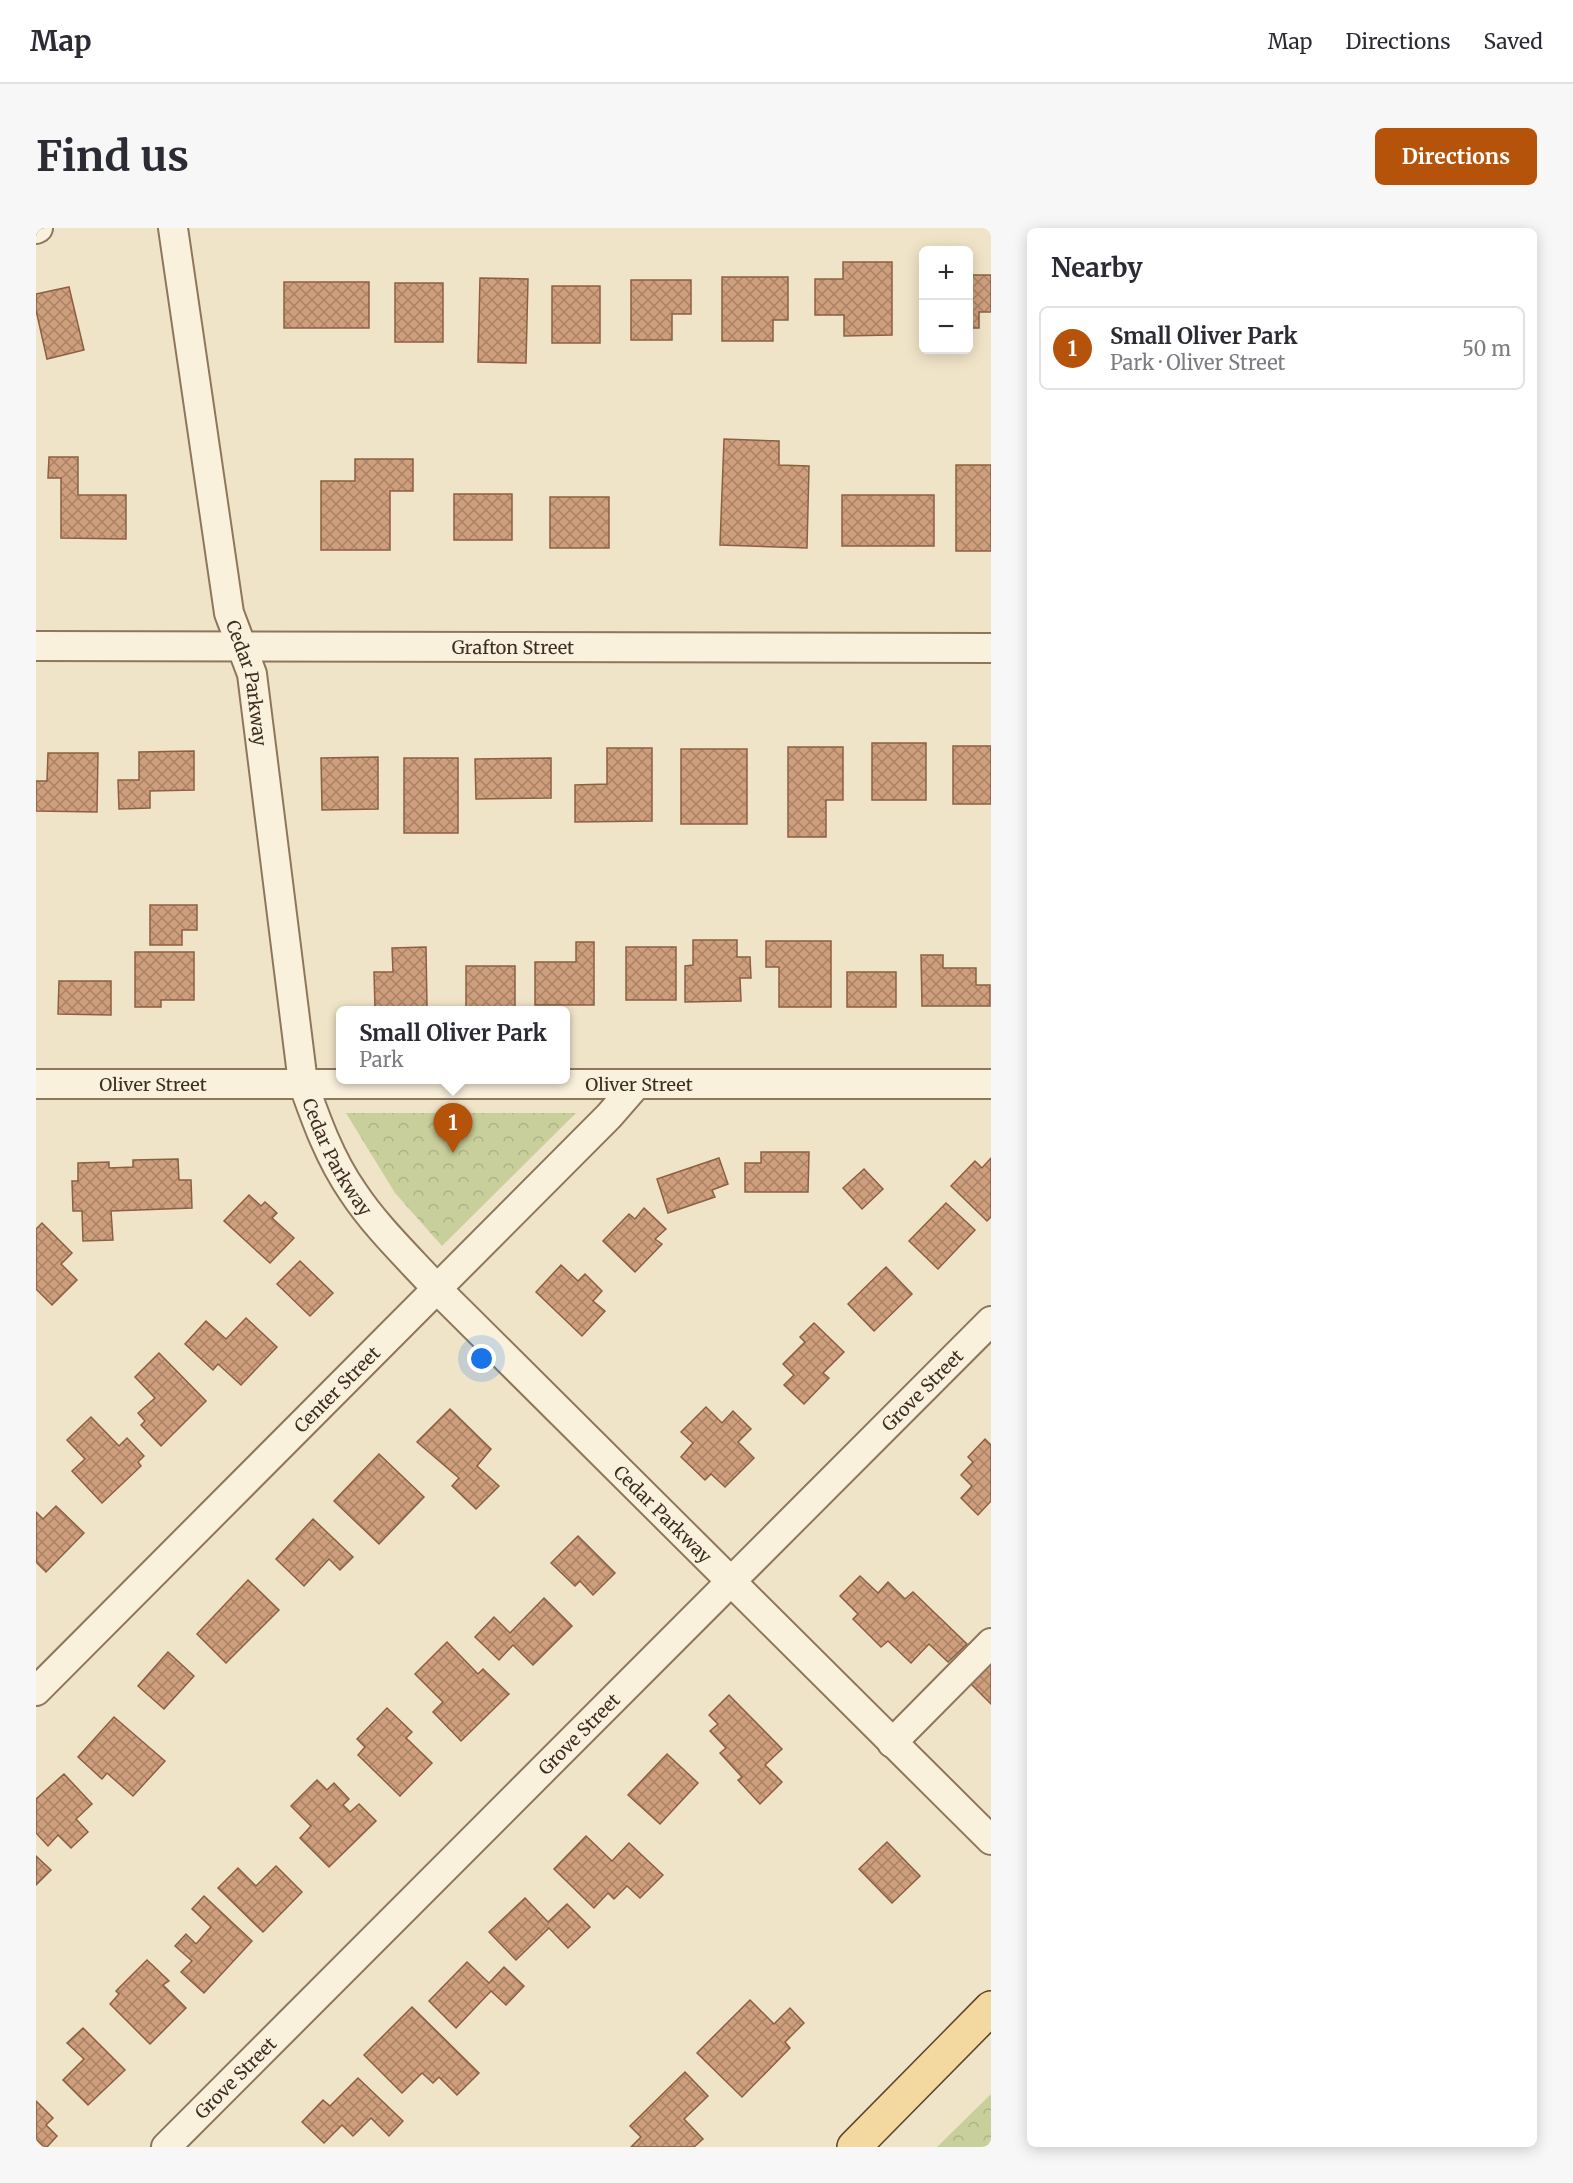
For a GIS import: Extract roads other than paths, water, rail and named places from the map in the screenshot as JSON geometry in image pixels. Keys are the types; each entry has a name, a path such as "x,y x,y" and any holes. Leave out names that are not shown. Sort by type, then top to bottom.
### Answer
{"main road":[{"path":"854,2147 991,2008"}],"street":[{"name":"Cedar Parkway","path":"173,228 229,613 252,674 303,1083 326,1140 351,1190 364,1209 437,1290 991,1840"},
{"name":"Grafton Street","path":"36,646 991,648"},
{"name":"Oliver Street","path":"47,1084 336,1083"},
{"path":"36,1106 47,1084"},
{"name":"Oliver Street","path":"470,1084 991,1084"},
{"name":"Center Street","path":"36,1691 437,1290 609,1116 636,1085"},
{"name":"Grove Street","path":"166,2147 991,1321"},
{"path":"892,1743 991,1643"}],"place":[{"name":"Small Oliver Park","path":"453,1153"}]}
